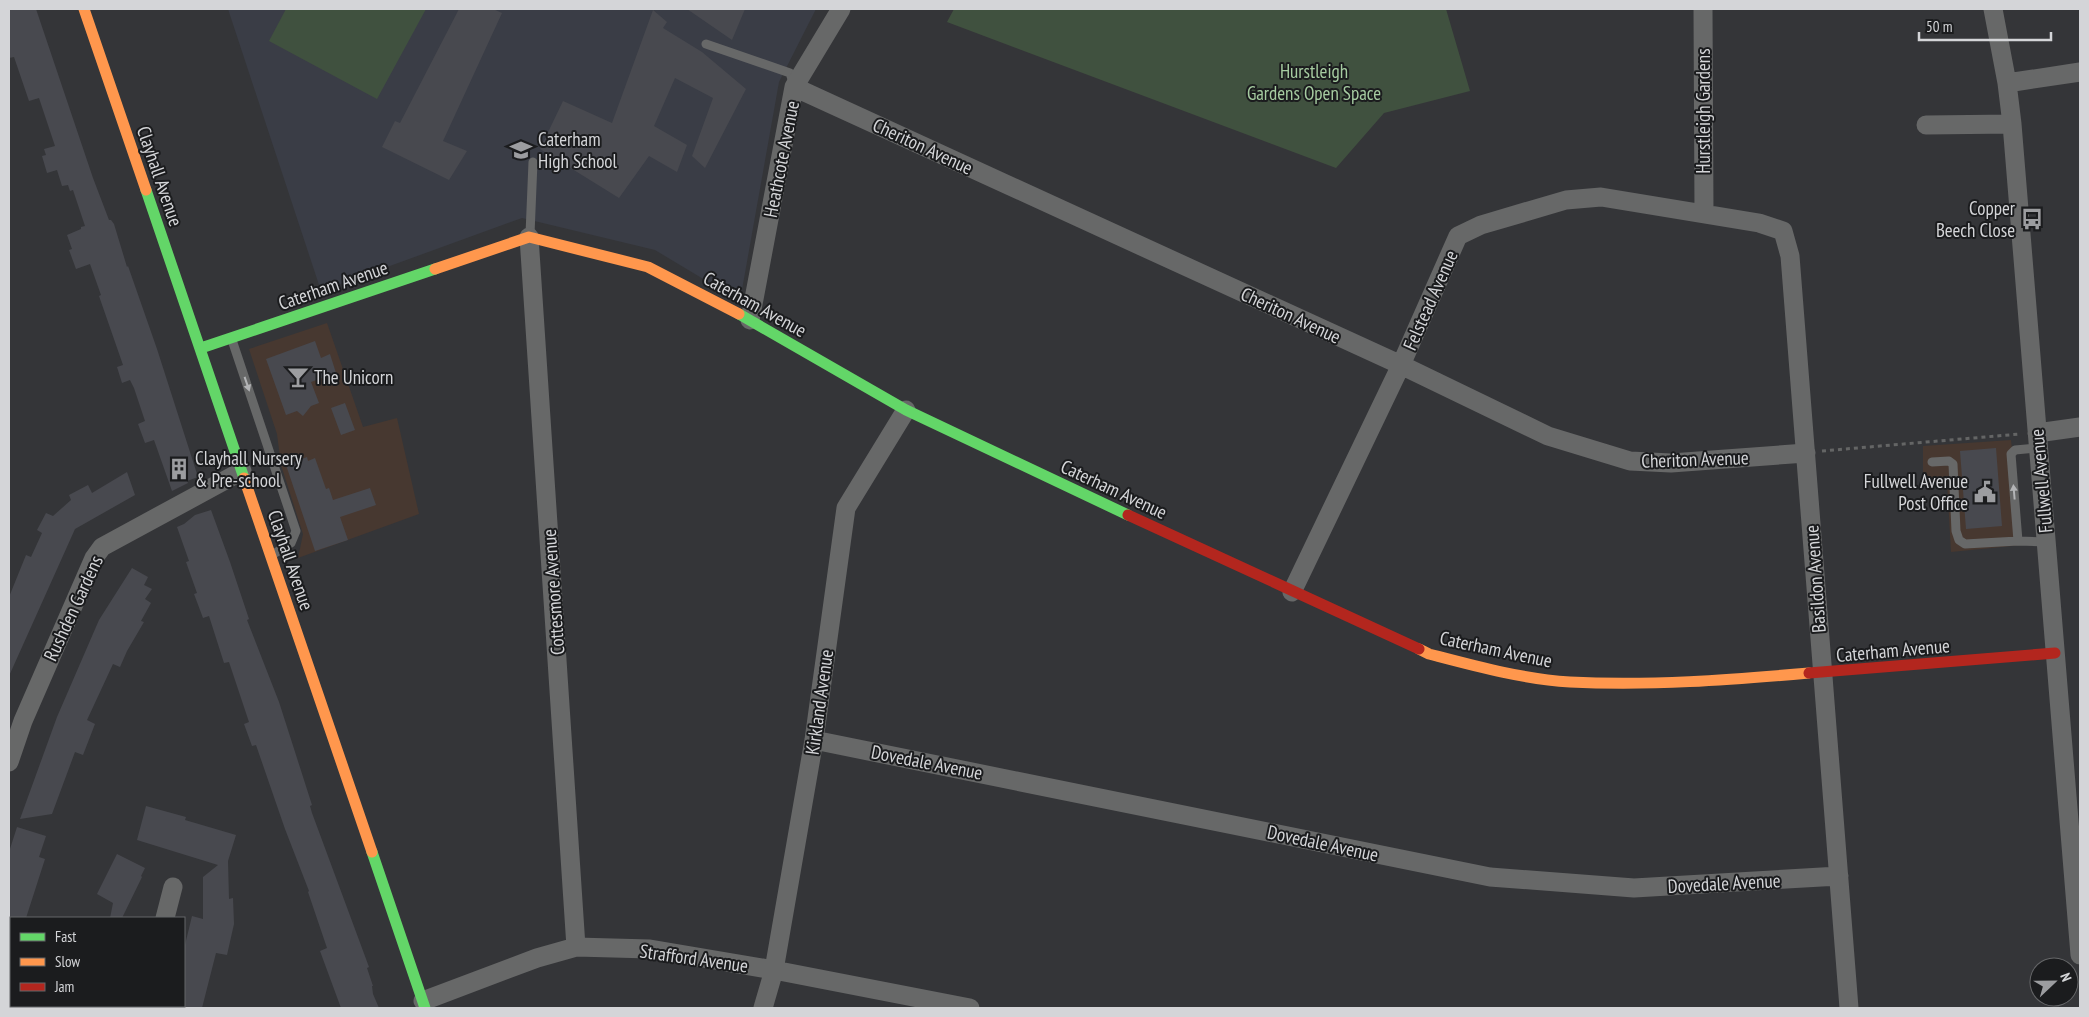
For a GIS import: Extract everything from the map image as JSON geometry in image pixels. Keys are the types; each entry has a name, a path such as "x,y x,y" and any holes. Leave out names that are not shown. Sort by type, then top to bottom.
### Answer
{"street":[{"name":"Clayhall Avenue","path":"84,9 424,1005"},
{"name":"Heathcote Avenue","path":"750,320 794,86 841,9"},
{"name":"Hurstleigh Gardens","path":"1703,9 1704,213"},
{"name":"Fullwell Avenue","path":"1993,9 2007,83 2012,124 2080,955"},
{"path":"2007,83 2080,72"},
{"name":"Cheriton Avenue","path":"794,86 1401,365 1548,436 1630,461 1671,463 1806,453"},
{"path":"1926,125 2012,124"},
{"name":"Felstead Avenue","path":"1292,592 1401,365 1458,236 1481,225 1575,200 1601,197 1704,213"},
{"name":"Basildon Avenue","path":"1704,213 1759,223 1783,231 1790,256 1849,1008"},
{"name":"Caterham Avenue","path":"200,348 530,237 648,267 750,320 906,410 1292,592 1429,654 1501,672 1569,682 1694,683 1822,674 2055,653"},
{"name":"Cottesmore Avenue","path":"530,237 576,947"},
{"name":"Kirkland Avenue","path":"763,1008 774,970 814,740 846,508 906,410"},
{"path":"2038,440 2080,427"},
{"name":"Rushden Gardens","path":"9,762 16,717 94,558 102,547 242,471"},
{"name":"Dovedale Avenue","path":"814,740 1490,877 1634,888 1839,876"},
{"path":"166,917 173,887"},
{"name":"Strafford Avenue","path":"424,1005 537,958 576,947 650,949 774,970 970,1008"}],"lane":[{"path":"706,44 790,73 794,86"},
{"path":"530,237 533,162"},
{"path":"232,338 296,531 291,543 271,556"},
{"path":"2018,541 2010,454 2038,440"},
{"path":"1932,462 1949,461 1952,464 1956,531 1959,540 1965,544 2018,541 2047,542"}],"path":[{"path":"1806,453 2038,440"}],"shaded area":[{"name":"Caterham High School","path":"228,9 816,9 779,82 740,301 655,250 522,218 321,291"},
{"path":"327,323 363,427 397,418 419,514 298,558 303,534 281,465 277,434 249,349"},
{"path":"2011,440 2022,545 1951,552 1947,481 1923,482 1923,446"}],"green space":[{"path":"286,9 426,9 377,99 269,41"},
{"name":"Hurstleigh Gardens Open Space","path":"954,9 1446,9 1470,91 1384,113 1336,168 947,22"}],"building":[{"path":"9,9 36,9 93,178 109,220 114,224 127,267 157,349 198,477 187,481 188,483 172,491 154,440 145,443 138,424 145,421 134,388 130,380 122,383 117,367 123,365 90,264 76,269 69,250 72,249 67,235 85,226 73,190 70,191 68,185 62,186 57,170 47,173 42,156 46,155 44,149 55,146 39,98 29,101 14,57 9,58"},
{"path":"459,9 493,9 502,13 443,141 467,151 449,180 382,147 395,121 400,123"},
{"path":"687,9 745,9 732,40"},
{"path":"653,10 667,22 663,28 702,52 746,89 705,168 692,156 713,98 675,78 654,126 687,145 677,172 649,156 619,198 540,149 563,101 612,123"},
{"name":"The Unicorn","path":"315,341 321,358 330,354 336,373 311,382 319,403 311,406 303,416 297,411 286,415 266,359"},
{"path":"345,403 355,430 341,435 331,408"},
{"path":"1996,448 2002,526 1966,529 1960,451"},
{"path":"307,457 308,461 315,458 326,489 329,488 333,500 370,488 376,505 340,517 348,540 315,551 286,465"},
{"path":"127,472 135,495 75,529 9,676 9,597 26,555 31,557 42,533 37,530 46,513 53,516 71,500 69,495 88,485 92,493"},
{"path":"211,510 249,619 247,620 279,702 312,805 310,806 312,813 369,967 367,968 373,986 373,994 379,1008 341,1008 320,951 327,948 309,891 256,745 252,746 244,724 249,722 229,662 224,663 209,616 203,618 194,594 197,593 186,562 189,561 177,527 195,515"},
{"path":"132,568 148,577 144,585 152,589 145,599 151,603 141,621 144,622 120,667 113,664 87,720 95,724 83,755 75,752 52,814 20,819 57,717 99,620"},
{"path":"146,806 186,817 185,820 236,835 228,861 229,899 233,898 234,924 227,955 216,953 202,1008 184,1008 185,945 192,916 203,919 203,877 218,865 137,840"},
{"path":"17,827 46,836 39,857 45,859 26,917 9,918 9,852"},
{"path":"117,854 145,868 122,917 110,917 113,903 97,894"}],"traffic: fast":[{"path":"146,190 244,478"},
{"path":"201,348 435,269"},
{"path":"739,314 906,410 1128,515"},
{"path":"372,852 425,1008"}],"traffic: slow":[{"path":"84,9 146,190"},
{"path":"435,269 529,237 648,267 739,314"},
{"path":"244,478 372,852"},
{"path":"1419,649 1429,654 1499,671 1534,678 1570,682 1660,683 1809,673"}],"traffic: jam":[{"path":"1128,515 1419,649"},
{"path":"1809,673 2055,653"}],"place":[{"name":"Caterham High School","path":"521,150"},
{"name":"Copper Beech Close","path":"2032,219"},
{"name":"The Unicorn","path":"298,377"},
{"name":"Clayhall Nursery & Pre-school","path":"179,469"},
{"name":"Fullwell Avenue Post Office","path":"1985,492"}]}
